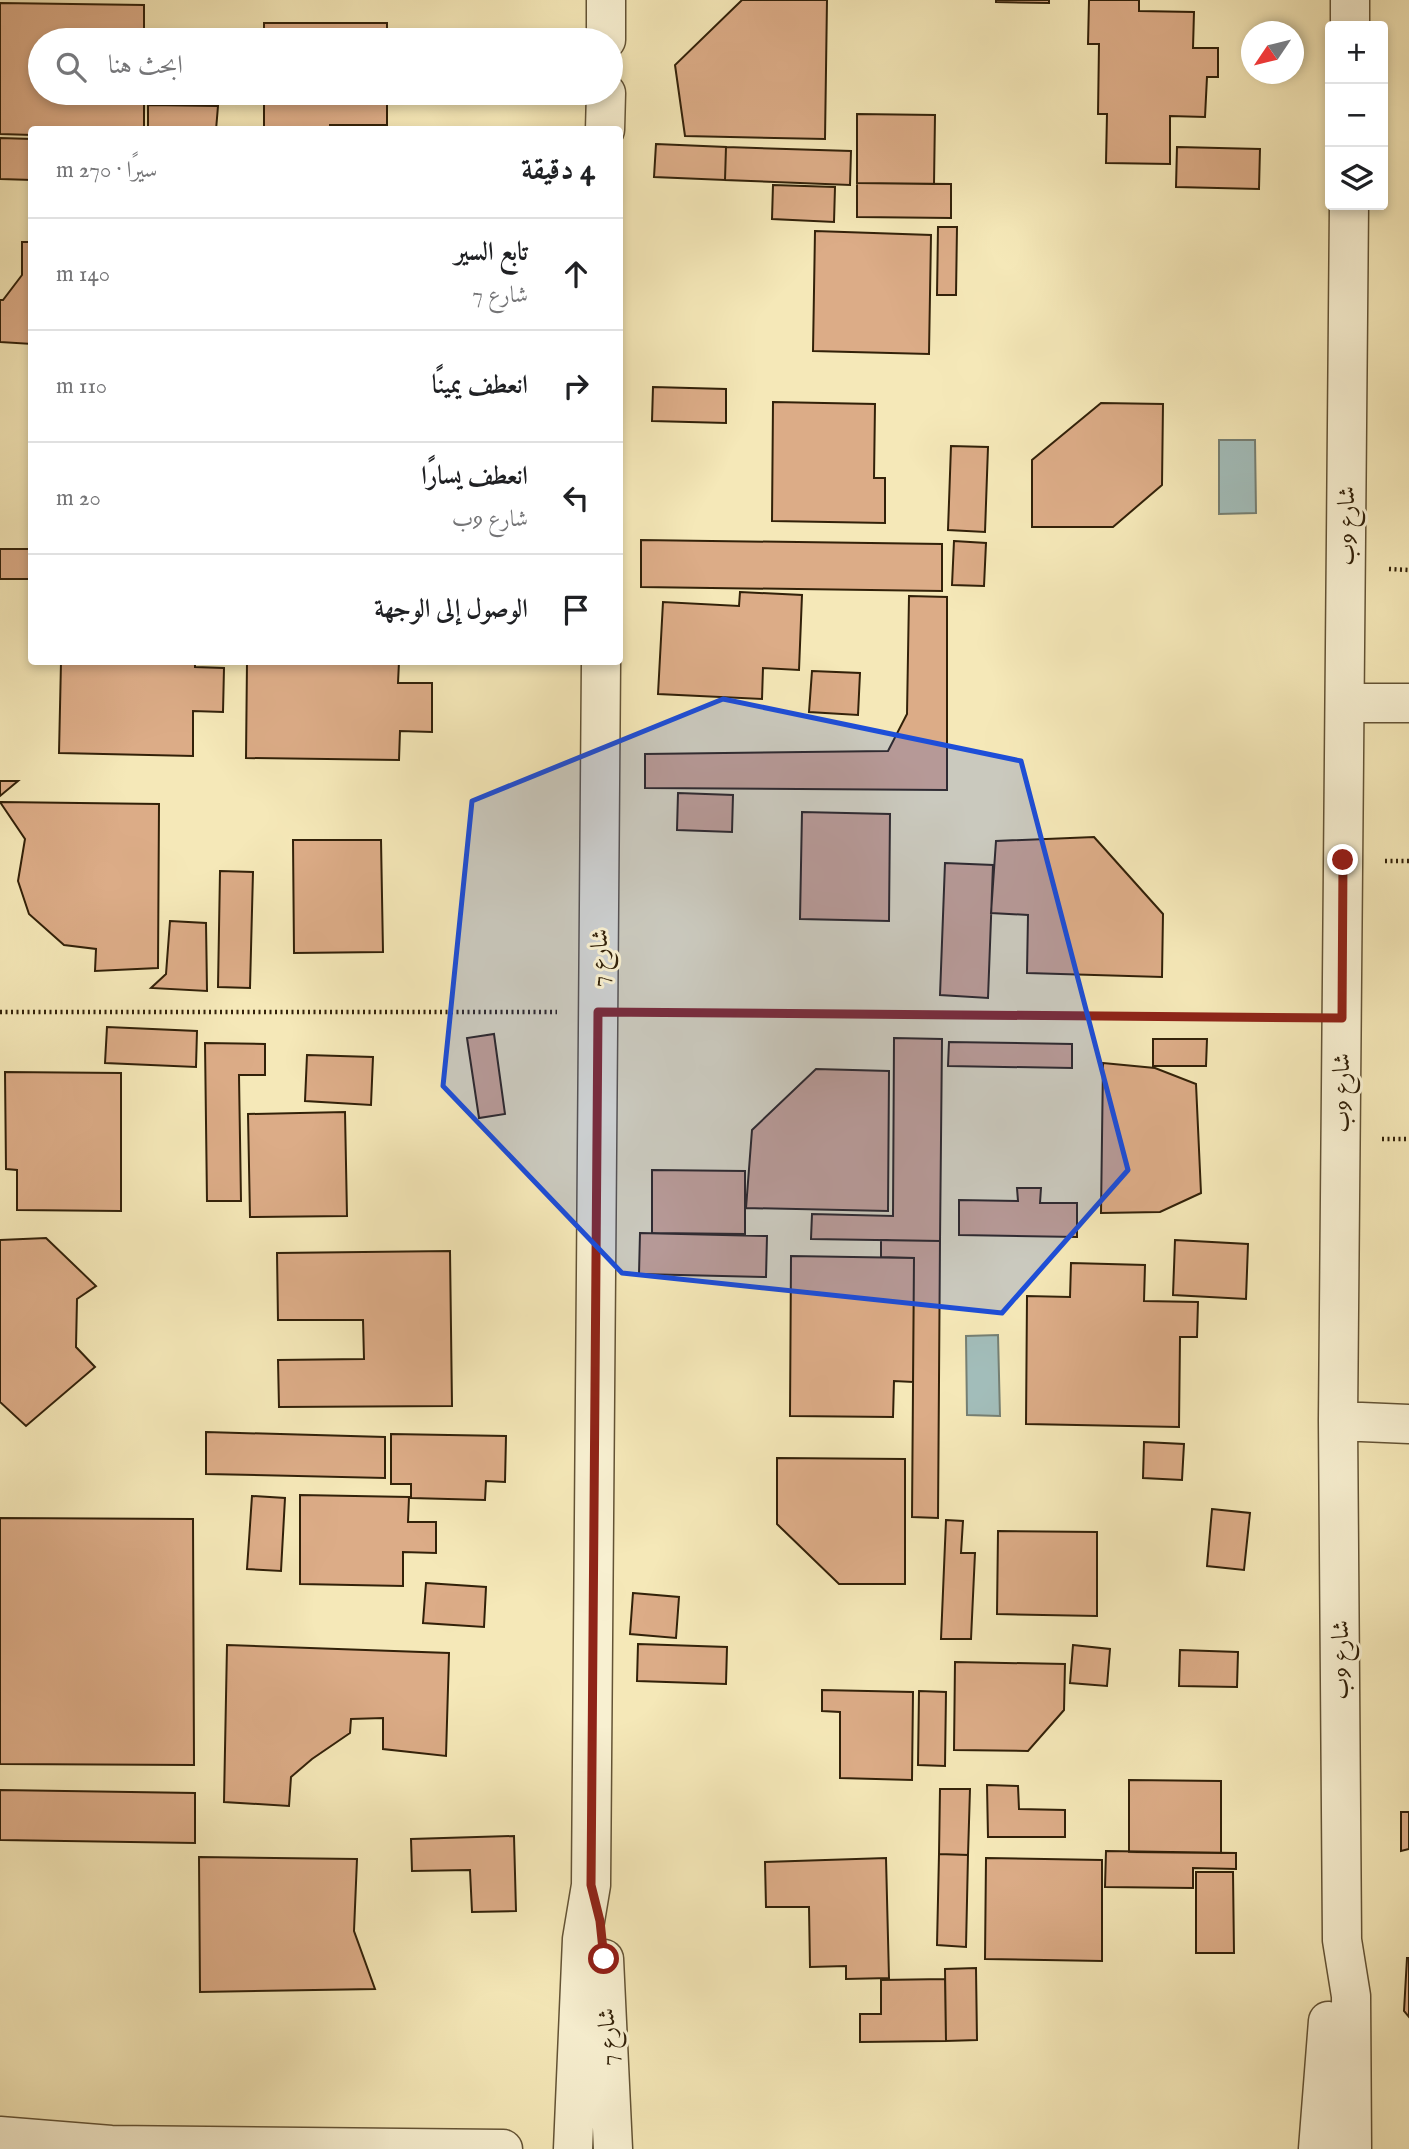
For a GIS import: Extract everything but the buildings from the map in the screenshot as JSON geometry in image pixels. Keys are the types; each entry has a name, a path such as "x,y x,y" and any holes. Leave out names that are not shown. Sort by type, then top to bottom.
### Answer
{"street":[{"path":"606,0 606,28"},
{"path":"1350,0 1350,21"},
{"path":"605,126 606,105"},
{"name":"شارع 9ب","path":"1349,210 1338,1422 1342,1940 1351,1996 1352,2149"},
{"name":"شارع 7","path":"573,2149 582,1939 591,1885 601,665"},
{"path":"1345,703 1409,703"},
{"path":"1338,1422 1409,1424"},
{"name":"شارع 7","path":"591,1885 603,1940 613,2149"},
{"name":"شارع 9ب","path":"1318,2149 1330,1994 1342,1940"},
{"path":"0,2136 101,2147 503,2149"}],"path":[{"path":"0,1012 598,1012 1342,1018"}],"highlighted area":[{"path":"723,699 1021,761 1128,1170 1002,1313 622,1273 443,1086 472,801"}],"water":[{"path":"1219,440 1255,440 1256,513 1219,514"},
{"path":"998,1335 1000,1416 967,1415 966,1336"}],"route":[{"path":"604,1959 597,1903 591,1885 598,1012 1342,1018 1343,860"}]}
